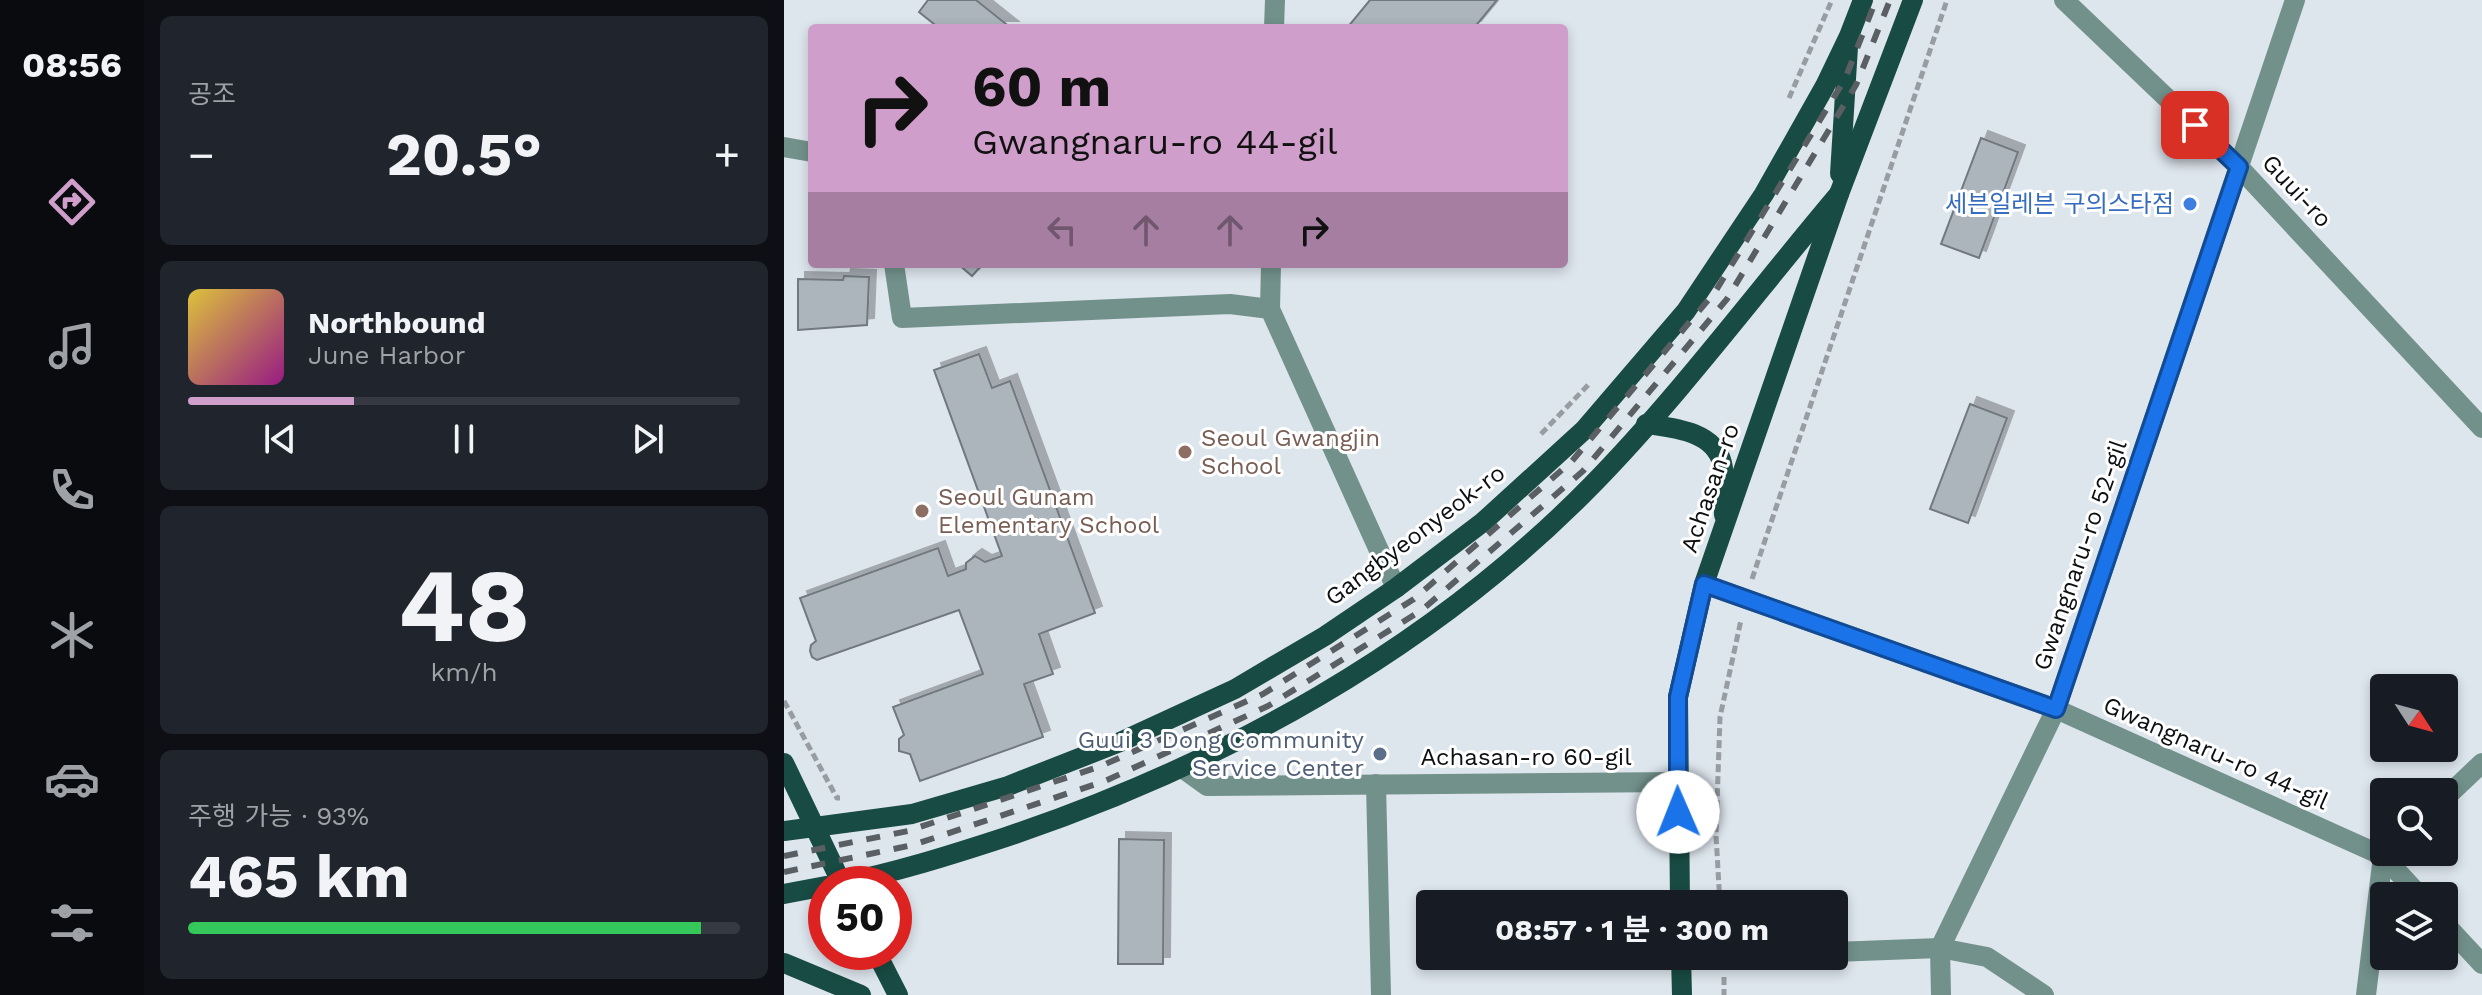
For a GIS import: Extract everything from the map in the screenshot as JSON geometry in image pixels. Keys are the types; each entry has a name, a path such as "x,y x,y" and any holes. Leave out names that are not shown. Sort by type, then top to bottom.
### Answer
{"main road":[{"name":"Gangbyeonyeok-ro","path":"784,831 912,814 1008,786 1120,742 1235,689 1325,636 1396,588 1483,522 1584,430 1686,311 1764,194 1825,86 1863,0"},
{"name":"Achasan-ro","path":"1680,890 1678,697 1704,584 1839,194 1913,0"},
{"name":"Achasan-ro","path":"1839,194 1849,36"},
{"path":"908,866 1044,824 1182,768 1284,717 1378,659 1456,605 1592,486 1839,194"},
{"path":"1646,424 1704,438 1722,461 1724,527"},
{"path":"784,763 817,827 833,866"},
{"path":"784,894 808,889"},
{"path":"784,963 861,995"},
{"path":"885,970 898,995"},
{"path":"1681,970 1682,995"}],"street":[{"path":"1274,24 1275,0"},
{"name":"Guui-ro","path":"2064,0 2239,167 2482,428"},
{"name":"Gwangnaru-ro 52-gil","path":"1941,995 1940,948 2056,709 2295,0"},
{"path":"784,147 808,151"},
{"path":"895,268 902,318 1230,304 1270,309"},
{"path":"1271,268 1270,309 1396,588"},
{"name":"Gwangnaru-ro 44-gil","path":"1704,584 2056,709 2370,847"},
{"path":"2458,786 2482,763"},
{"name":"Achasan-ro 60-gil","path":"1182,768 1207,786 1678,782"},
{"path":"1376,784 1381,995"},
{"path":"2366,995 2384,866"},
{"name":"Gwangnaru-ro 44-gil","path":"2396,866 2409,882"},
{"path":"2458,938 2482,964"},
{"path":"1848,951 1940,948 1987,957 2044,995"},
{"path":"784,976 821,979"}],"path":[{"path":"1719,890 1716,835 1720,717 1746,599 1947,0"}],"building":[{"path":"928,0 976,0 1006,24 934,24 919,12"},
{"path":"1370,0 1497,0 1477,24 1350,24"},
{"path":"1981,138 2018,152 1979,258 1941,244"},
{"path":"963,268 979,268 972,276"},
{"path":"844,276 869,277 867,325 798,330 798,279 843,280"},
{"path":"979,354 992,388 1010,381 1095,613 1039,634 1053,674 1024,684 1043,737 920,781 910,754 899,751 899,739 904,735 893,707 983,674 959,610 817,660 810,651 816,641 800,598 938,548 948,576 966,569 966,563 975,556 985,562 1002,556 934,370"},
{"path":"1970,404 2007,418 1968,523 1930,509"},
{"path":"1119,839 1164,840 1163,964 1118,964"}],"railway":[{"path":"784,856 908,831 1101,766 1263,694 1414,599 1572,461 1715,292 1845,79 1876,0"},
{"path":"784,872 913,845 1105,781 1268,706 1422,610 1583,471 1727,299 1856,85 1890,0"}],"place":[{"name":"세븐일레븐 구의스타점","path":"2190,204"},
{"name":"Seoul Gwangjin School","path":"1185,452"},
{"name":"Seoul Gunam Elementary School","path":"922,511"},
{"name":"Guui 3 Dong Community Service Center","path":"1380,754"}],"route":[{"path":"1678,812 1678,697 1704,584 2056,709 2239,167 2195,125"}]}
